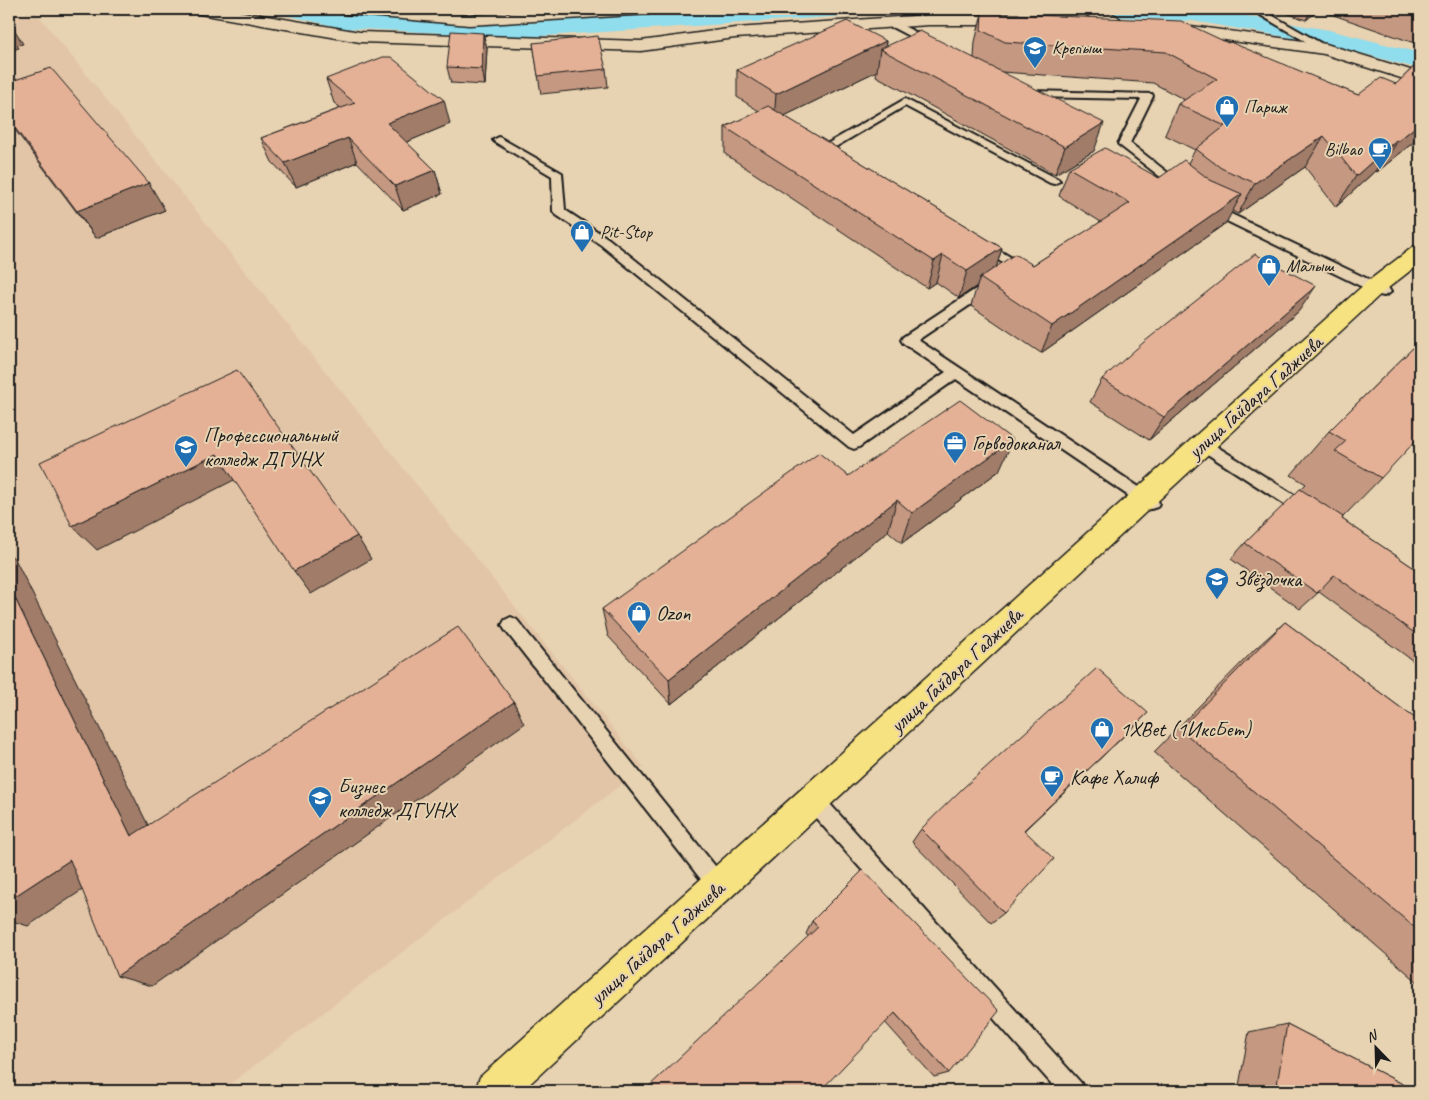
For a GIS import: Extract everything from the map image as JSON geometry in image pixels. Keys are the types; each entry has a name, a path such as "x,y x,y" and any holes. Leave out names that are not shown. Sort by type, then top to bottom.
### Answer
{"main road":[{"name":"улица Гайдара Гаджиева","path":"515,1091 724,893 1420,252"},
{"name":"улица Гайдара Гаджиева","path":"1379,290 1420,262"},
{"name":"улица Гайдара Гаджиева","path":"494,1091 724,893"}],"street":[{"path":"200,9 360,36 632,46 735,33 889,22 1038,20"},
{"path":"346,9 469,20 649,9"},
{"path":"1083,15 1116,23 1136,25"},
{"path":"1156,27 1326,49 1420,80"}],"lane":[{"path":"1256,9 1326,49"},
{"path":"889,22 942,49"},
{"path":"1012,85 1029,94 1148,96 1124,144 1197,200 1379,290"},
{"path":"849,165 824,150 905,102 1054,181"},
{"path":"499,140 558,175 558,211 605,242 854,443 957,372"},
{"path":"967,237 1018,268 908,340 1148,501"},
{"path":"1207,447 1320,519"},
{"path":"511,624 724,893"},
{"path":"818,806 1073,1091"}],"shaded area":[{"path":"35,11 644,767 221,1091 15,1091 9,1072 9,19"}],"building":[{"path":"982,13 1181,21 1228,43 1230,42 1358,95 1381,78 1396,84 1420,61 1420,123 1398,141 1396,140 1356,176 1324,136 1255,183 1221,168 1196,149 1225,126 1178,104 1217,79 1166,52 1005,42 981,30"},
{"path":"847,21 886,41 776,94 737,70"},
{"path":"451,31 483,33 482,69 447,67"},
{"path":"920,31 1104,123 1065,147 880,49"},
{"path":"598,36 606,69 538,76 533,43"},
{"path":"383,57 391,57 444,100 387,123 435,170 395,186 348,138 285,163 261,138 355,103 326,79"},
{"path":"51,68 149,183 77,211 9,120 9,82"},
{"path":"768,106 1002,248 967,271 943,255 934,261 725,127"},
{"path":"1105,148 1159,178 1184,160 1210,180 1242,194 1052,326 980,278 1015,254 1033,265 1130,203 1069,168"},
{"path":"1255,254 1316,286 1164,417 1102,379 1144,342"},
{"path":"1420,341 1420,436 1381,478 1335,451 1346,441 1329,431"},
{"path":"237,370 357,536 294,571 217,454 72,526 40,462"},
{"path":"960,400 1013,440 912,513 897,500 669,679 602,609 819,453 848,476"},
{"path":"1300,489 1420,572 1420,637 1334,575 1317,593 1245,543"},
{"path":"9,586 131,836 458,627 514,702 117,976 70,860 9,900"},
{"path":"1285,622 1420,722 1420,932 1180,729"},
{"path":"1097,668 1148,713 1024,830 1054,859 1004,913 921,829 963,788"},
{"path":"863,870 999,1011 949,1073 895,1013 820,1091 644,1091 818,927 812,921"},
{"path":"1287,1024 1416,1091 1276,1091"}],"waterway":[{"path":"290,9 342,21 527,30 845,9"},
{"path":"1102,9 1193,14 1329,37 1420,61"}],"place":[{"name":"Крепыш","path":"1035,69"},
{"name":"Париж","path":"1227,128"},
{"name":"Bilbao","path":"1380,170"},
{"name":"Pit-Stop","path":"582,253"},
{"name":"Малыш","path":"1269,287"},
{"name":"Горводоканал","path":"955,464"},
{"name":"Профессиональный колледж ДГУНХ","path":"186,468"},
{"name":"Звёздочка","path":"1217,600"},
{"name":"Ozon","path":"639,634"},
{"name":"1XBet (1ИксБет)","path":"1102,750"},
{"name":"Кафе Халиф","path":"1052,798"},
{"name":"Бизнес колледж ДГУНХ","path":"320,819"}]}
